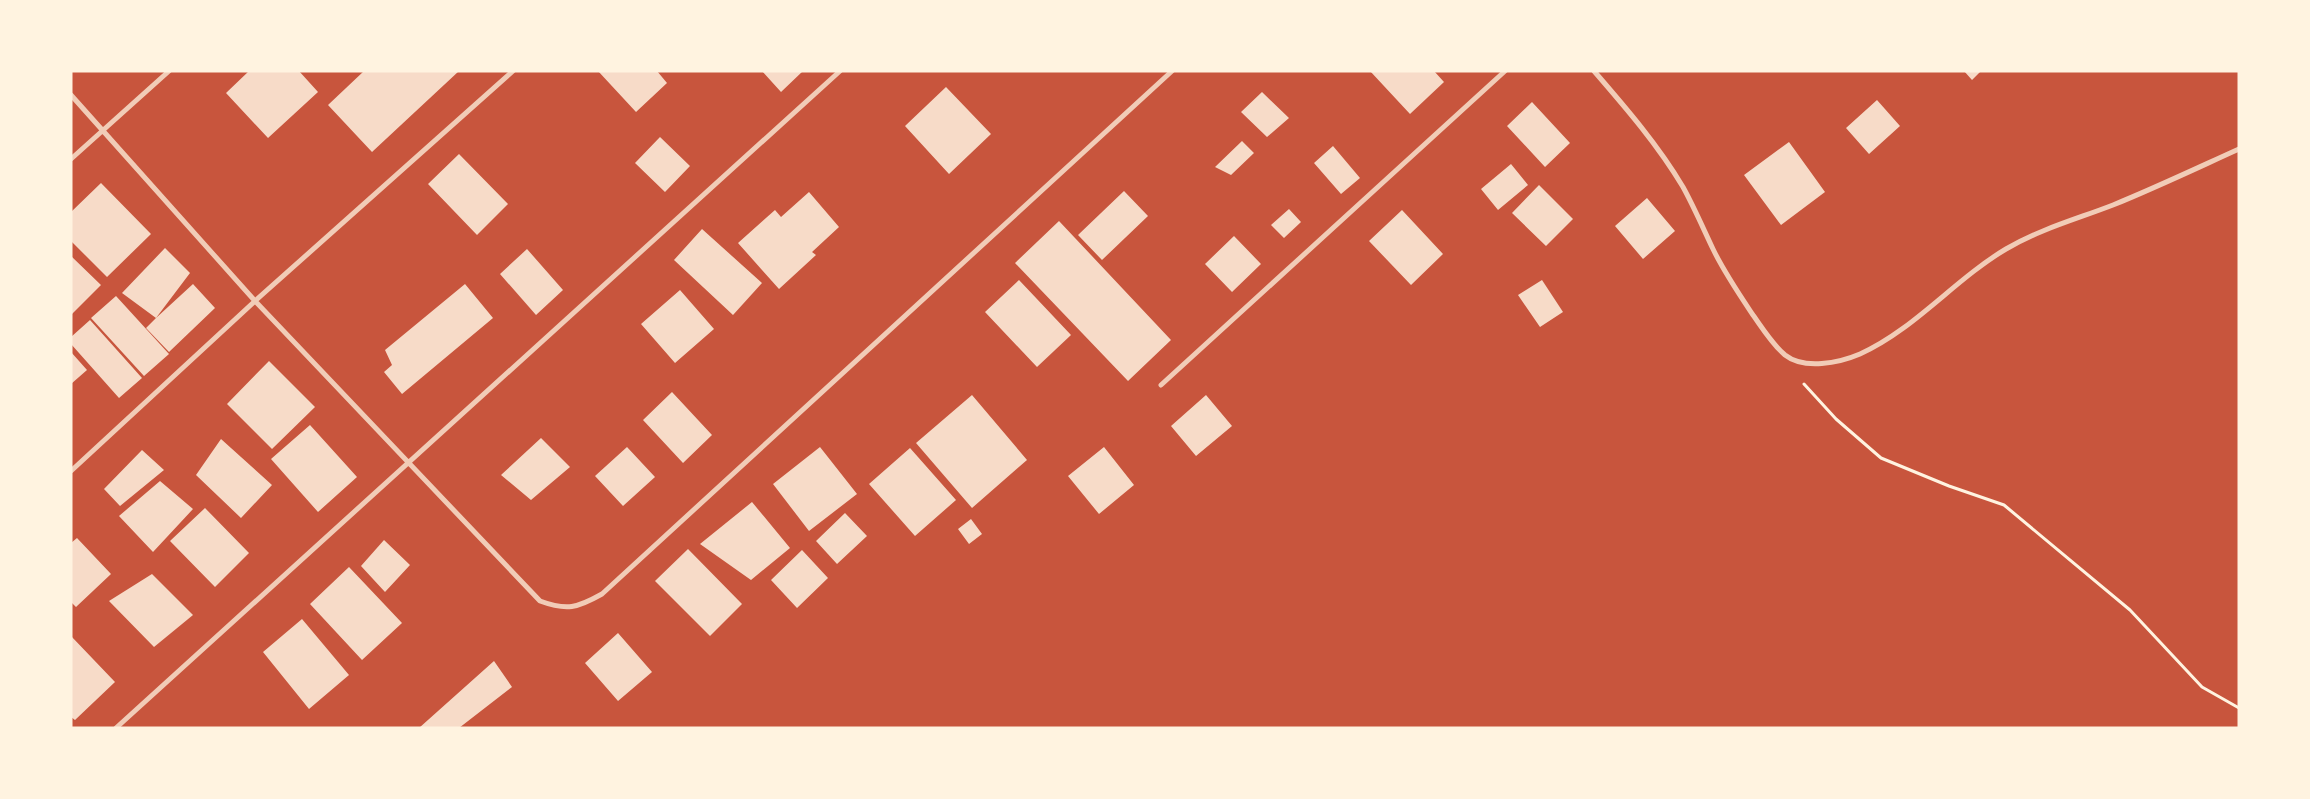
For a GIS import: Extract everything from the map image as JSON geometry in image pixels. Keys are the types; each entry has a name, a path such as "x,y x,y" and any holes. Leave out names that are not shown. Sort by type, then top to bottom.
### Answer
{"street":[{"path":"71,159 169,71"},
{"path":"71,471 255,301 513,71"},
{"path":"116,728 840,71"},
{"path":"71,95 255,301 540,601 561,608 582,605 602,594 1172,71"},
{"path":"1161,385 1505,71"},
{"path":"1594,71 1632,115 1662,154 1683,188 1730,280 1770,339 1787,356 1806,363 1832,362 1858,355 1885,341 1912,322 1971,272 2033,235 2113,205 2239,150"}],"path":[{"path":"1787,356 1806,388 1836,419 1881,458 1949,486 2004,505 2130,610 2202,687 2239,708"}],"building":[{"path":"249,71 299,71 318,92 268,138 226,93"},
{"path":"364,71 459,71 372,152 328,105"},
{"path":"598,71 657,71 667,83 636,112"},
{"path":"762,71 803,71 781,92"},
{"path":"1370,71 1434,71 1444,82 1410,114"},
{"path":"1964,71 1981,71 1972,80"},
{"path":"946,87 991,134 949,174 905,126"},
{"path":"1262,92 1289,118 1267,137 1241,112"},
{"path":"1877,100 1900,126 1869,154 1846,128"},
{"path":"1532,102 1570,143 1545,167 1507,126"},
{"path":"660,137 690,166 665,192 635,163"},
{"path":"1242,141 1254,153 1231,175 1215,167"},
{"path":"1789,142 1825,192 1781,225 1744,175"},
{"path":"1333,146 1360,178 1341,194 1314,163"},
{"path":"459,154 508,204 477,235 428,184"},
{"path":"1511,164 1528,185 1498,210 1481,189"},
{"path":"101,183 151,234 107,277 71,241 71,212"},
{"path":"1539,185 1573,219 1546,246 1512,213"},
{"path":"1124,191 1148,216 1102,260 1078,235"},
{"path":"809,192 839,227 812,252 816,255 779,289 738,243 775,210 781,217"},
{"path":"1647,198 1675,231 1643,259 1615,226"},
{"path":"1289,209 1301,222 1284,238 1271,225"},
{"path":"1402,210 1443,254 1411,285 1369,241"},
{"path":"1059,221 1171,340 1128,381 1015,263"},
{"path":"702,229 762,283 733,315 674,260"},
{"path":"1234,236 1261,264 1232,292 1205,264"},
{"path":"165,248 190,273 156,318 122,293"},
{"path":"527,249 563,290 536,315 500,274"},
{"path":"71,256 101,285 71,315"},
{"path":"1019,280 1071,335 1037,367 985,312"},
{"path":"1542,280 1563,312 1540,327 1518,295"},
{"path":"193,284 215,308 169,352 146,328"},
{"path":"465,284 493,318 402,394 384,372 392,365 385,350"},
{"path":"680,290 714,329 675,363 641,324"},
{"path":"116,296 169,354 144,376 91,318"},
{"path":"90,320 142,378 119,398 71,344 71,337"},
{"path":"71,352 87,370 71,384"},
{"path":"269,361 315,407 272,449 227,404"},
{"path":"672,392 712,435 683,463 643,420"},
{"path":"972,395 1027,460 972,508 916,443"},
{"path":"1206,395 1232,426 1196,456 1171,426"},
{"path":"310,425 357,477 318,512 271,459"},
{"path":"541,438 570,467 531,500 501,475"},
{"path":"221,439 272,485 241,518 196,475"},
{"path":"627,447 655,477 623,506 595,476"},
{"path":"820,447 857,494 809,531 773,484"},
{"path":"1104,447 1134,485 1099,514 1068,476"},
{"path":"910,448 956,500 915,536 869,484"},
{"path":"142,450 164,470 120,506 104,489"},
{"path":"160,481 193,509 153,552 119,516"},
{"path":"752,502 790,548 751,580 700,544"},
{"path":"205,508 249,553 215,587 170,541"},
{"path":"845,513 867,536 837,564 816,541"},
{"path":"971,519 982,534 969,544 958,529"},
{"path":"77,538 111,574 76,607 71,602 71,543"},
{"path":"384,540 410,565 385,592 361,566"},
{"path":"688,549 742,604 710,636 655,581"},
{"path":"802,550 828,578 797,608 771,580"},
{"path":"349,567 402,623 362,660 310,604"},
{"path":"152,574 193,615 154,647 109,601"},
{"path":"302,619 349,675 309,709 263,652"},
{"path":"618,633 652,672 618,701 585,663"},
{"path":"71,636 115,682 75,720 71,717"},
{"path":"494,661 512,687 459,728 419,728"}]}
